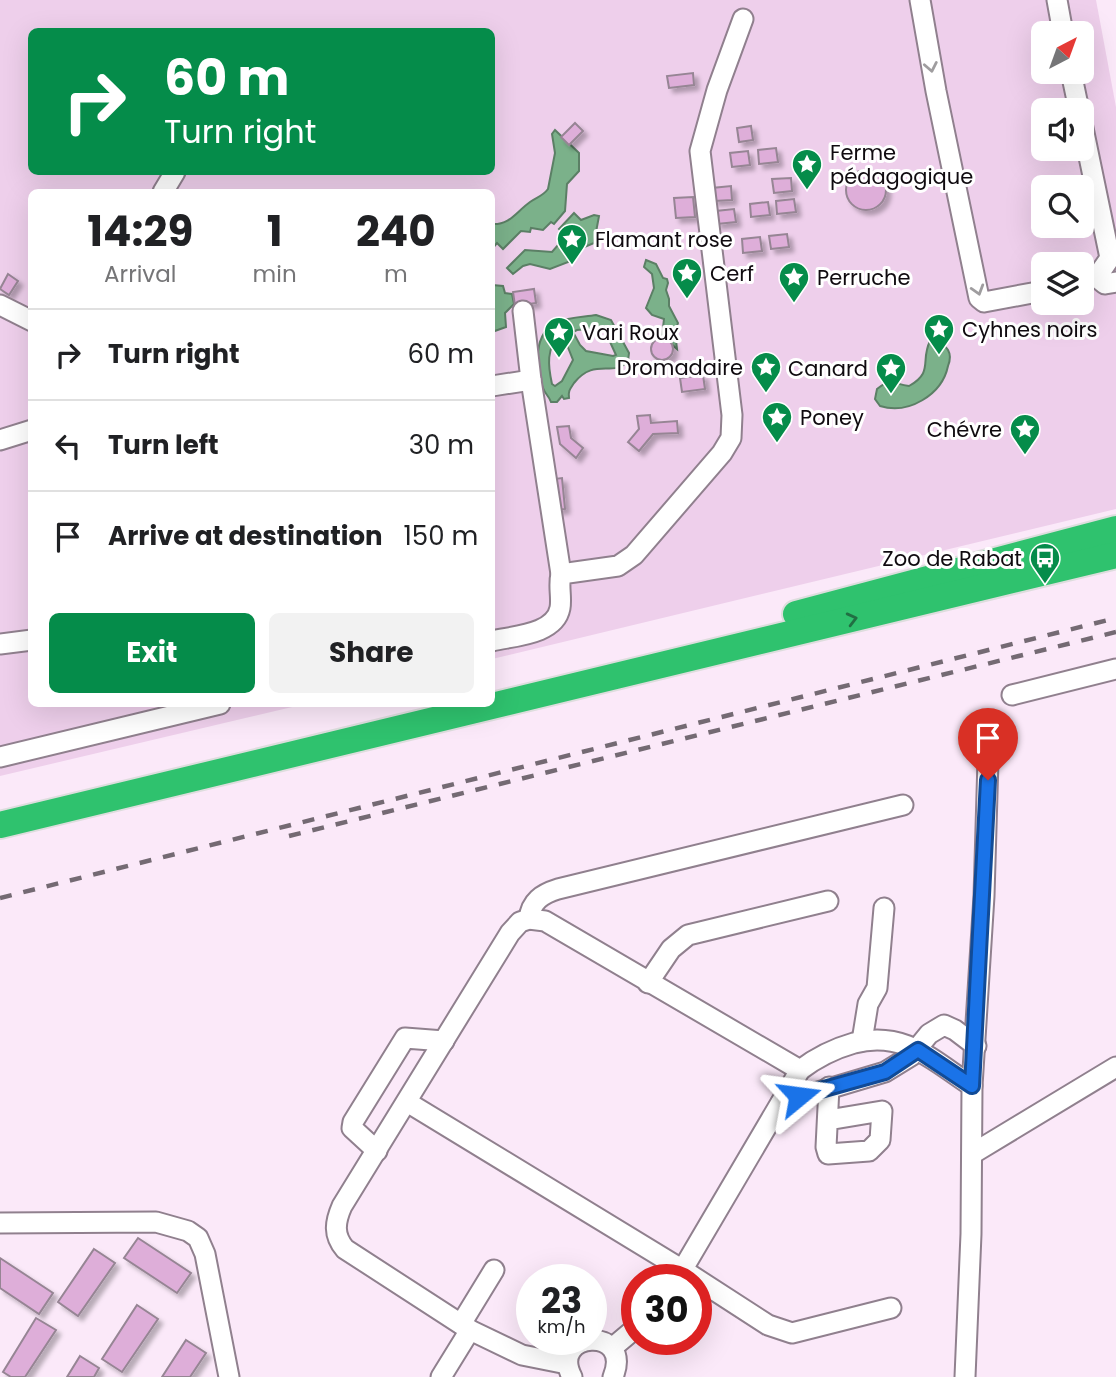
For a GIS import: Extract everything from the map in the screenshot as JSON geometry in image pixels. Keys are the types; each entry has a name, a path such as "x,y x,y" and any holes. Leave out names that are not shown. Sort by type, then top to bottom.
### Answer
{"highway":[{"path":"495,691 1116,530"},
{"path":"495,705 1116,555"},
{"path":"0,811 434,707"},
{"path":"0,825 488,707"}],"street":[{"path":"920,0 979,298 984,302 1031,293"},
{"path":"1057,0 1061,21"},
{"path":"561,575 618,566 626,561 659,528 722,453 731,438 732,415 700,151 717,90 743,19"},
{"path":"1088,161 1105,273"},
{"path":"0,305 28,319"},
{"path":"495,640 540,629 552,622 560,608 561,575 523,311"},
{"path":"495,386 531,380"},
{"path":"0,440 28,431"},
{"path":"0,644 28,640"},
{"path":"1012,695 1116,669"},
{"path":"0,757 208,707"},
{"path":"965,1377 969,1328 972,1086 988,760"},
{"path":"529,919 530,909 535,902 543,894 558,889 903,805"},
{"path":"648,983 671,949 688,935 828,901"},
{"path":"862,1041 868,1004 877,988 884,908"},
{"path":"613,1377 617,1368 616,1358 612,1348 602,1341 590,1339 578,1343 570,1352 568,1372 522,1355 466,1327 373,1268 340,1243 335,1228 337,1217 510,933 520,922 529,919 536,918 555,926 648,983 800,1069"},
{"path":"781,1103 885,1072 918,1050 929,1034 944,1025 976,1046"},
{"path":"377,1151 352,1128 353,1122 405,1038 444,1041"},
{"path":"686,1264 800,1069 819,1055 879,1038 899,1042 918,1050 972,1086"},
{"path":"972,1154 1116,1067"},
{"path":"828,1120 829,1087"},
{"path":"407,1102 663,1264"},
{"path":"0,1223 156,1222 188,1231 198,1238 205,1254 229,1377"},
{"path":"441,1377 494,1270"},
{"path":"712,1293 768,1325 792,1333 891,1308"},
{"path":"612,1348 621,1340"}],"shaded area":[{"path":"0,0 1096,0 1116,107 1116,509 495,658 495,189 28,189 28,707 292,707 0,776"},
{"path":"555,130 579,153 579,171 567,184 565,211 554,224 551,222 543,230 531,228 530,232 521,231 503,249 497,243 495,245 495,224 508,220 548,189 555,153 552,134"},
{"path":"574,213 581,220 599,216 594,243 582,248 576,259 550,269 530,264 513,274 507,268 525,250 552,252 566,236 559,229"},
{"path":"646,260 656,264 663,278 667,279 669,306 678,323 675,331 677,349 662,336 664,319 652,315 646,308 654,288 652,274 644,267"},
{"path":"495,285 503,286 505,293 512,294 514,304 505,313 506,327 495,331"},
{"path":"596,315 611,320 629,353 628,361 616,368 589,371 574,383 569,398 564,399 562,396 557,402 551,402 538,371 538,351 544,334 557,322","holes":["600,328 606,333 616,355 586,351 573,332","560,334 563,335 573,360 562,381 555,386 552,384 549,358 552,345"]},
{"path":"935,340 945,347 950,356 945,376 939,386 912,405 902,408 880,406 875,399 877,389 889,382 909,386 917,381 924,371 930,341"}],"building":[{"path":"693,73 694,85 669,88 667,76"},
{"path":"575,123 583,131 569,145 561,137"},
{"path":"751,126 753,140 739,142 737,128"},
{"path":"776,148 778,162 759,164 758,150"},
{"path":"748,151 750,165 732,167 730,153"},
{"path":"866,170 874,171 880,176 885,182 885,198 880,204 874,209 866,210 858,209 852,204 847,198 846,190 847,182 852,176 858,171"},
{"path":"791,178 792,191 774,193 772,179"},
{"path":"731,186 732,200 714,201 712,188"},
{"path":"693,197 695,217 676,218 674,198"},
{"path":"794,199 796,212 777,214 776,201"},
{"path":"768,202 770,215 751,217 750,204"},
{"path":"734,209 736,222 717,224 716,211"},
{"path":"787,234 789,247 771,249 769,236"},
{"path":"760,237 762,251 743,253 742,239"},
{"path":"8,274 18,281 9,295 0,289"},
{"path":"534,289 536,303 515,306 513,292"},
{"path":"662,338 670,341 673,349 670,357 662,360 654,357 651,349 654,341"},
{"path":"703,375 705,389 682,392 680,378"},
{"path":"650,415 651,423 677,421 678,433 653,434 639,451 628,442 639,429 637,416"},
{"path":"569,426 571,438 583,448 576,458 560,444 557,427"},
{"path":"562,478 565,509 557,510 554,479"},
{"path":"138,1238 191,1273 177,1293 124,1258"},
{"path":"94,1249 115,1263 78,1316 58,1302"},
{"path":"0,1258 53,1293 39,1314 0,1288"},
{"path":"137,1305 158,1319 122,1372 102,1359"},
{"path":"36,1318 56,1330 25,1377 11,1377 3,1372"},
{"path":"186,1340 206,1353 190,1377 162,1377"},
{"path":"80,1356 99,1368 94,1377 67,1377"}],"railway":[{"path":"0,898 1116,618"},
{"path":"289,836 1116,632"}],"place":[{"name":"Ferme pédagogique","path":"807,191"},
{"name":"Flamant rose","path":"572,266"},
{"name":"Cerf","path":"687,300"},
{"name":"Perruche","path":"794,304"},
{"name":"Cyhnes noirs","path":"939,356"},
{"name":"Vari Roux","path":"559,359"},
{"name":"Dromadaire","path":"766,394"},
{"name":"Canard","path":"891,395"},
{"name":"Poney","path":"777,444"},
{"name":"Chévre","path":"1025,456"},
{"name":"Zoo de Rabat","path":"1045,585"}],"route":[{"path":"799,1096 885,1072 918,1050 972,1086 988,780"}]}
